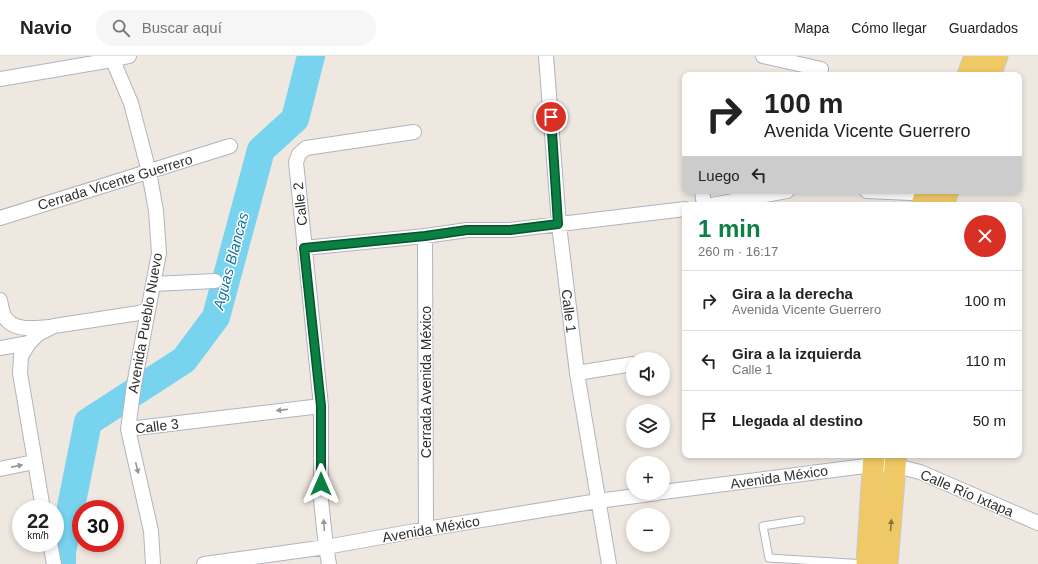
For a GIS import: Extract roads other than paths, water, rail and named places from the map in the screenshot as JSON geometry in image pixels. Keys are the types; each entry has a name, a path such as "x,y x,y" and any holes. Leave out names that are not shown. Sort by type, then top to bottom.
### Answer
{"main road":[{"path":"969,72 975,56"},
{"path":"991,72 997,56"},
{"path":"867,564 874,460"},
{"path":"887,564 896,460"}],"street":[{"path":"0,78 129,56"},
{"name":"Calle 1","path":"546,56 558,224 577,373 609,564"},
{"path":"762,56 821,67"},
{"name":"Avenida Pueblo Nuevo","path":"111,58 130,103 148,172 156,211 159,253 134,385 128,429"},
{"name":"Calle 2","path":"329,564 321,500 321,406 296,162 298,154 306,148 414,132"},
{"name":"Cerrada Vicente Guerrero","path":"0,218 230,146"},
{"path":"728,202 771,194"},
{"path":"896,194 924,197 946,197"},
{"path":"304,248 425,236 467,230 510,230 682,209"},
{"name":"Cerrada Avenida México","path":"425,236 426,529"},
{"path":"154,284 216,281"},
{"path":"0,300 4,316 13,326 27,328 54,326 139,313 148,310"},
{"path":"41,500 20,373 21,356 28,343 38,334 54,326"},
{"path":"0,348 28,343"},
{"path":"577,373 626,365"},
{"name":"Calle 3","path":"153,564 151,530 128,429 321,406"},
{"name":"Avenida México","path":"670,491 874,460 896,460"},
{"name":"Calle Río Ixtapa","path":"896,460 920,472 1038,523"},
{"path":"0,469 34,462"},
{"name":"Avenida México","path":"204,564 326,547 426,529 626,497"},
{"path":"52,552 54,564"}],"lane":[{"path":"801,520 763,526 769,558 872,564"}],"waterway":[{"name":"Aguas Blancas","path":"62,564 62,552 88,422 184,360 216,317 261,150 295,119 311,56"}]}
